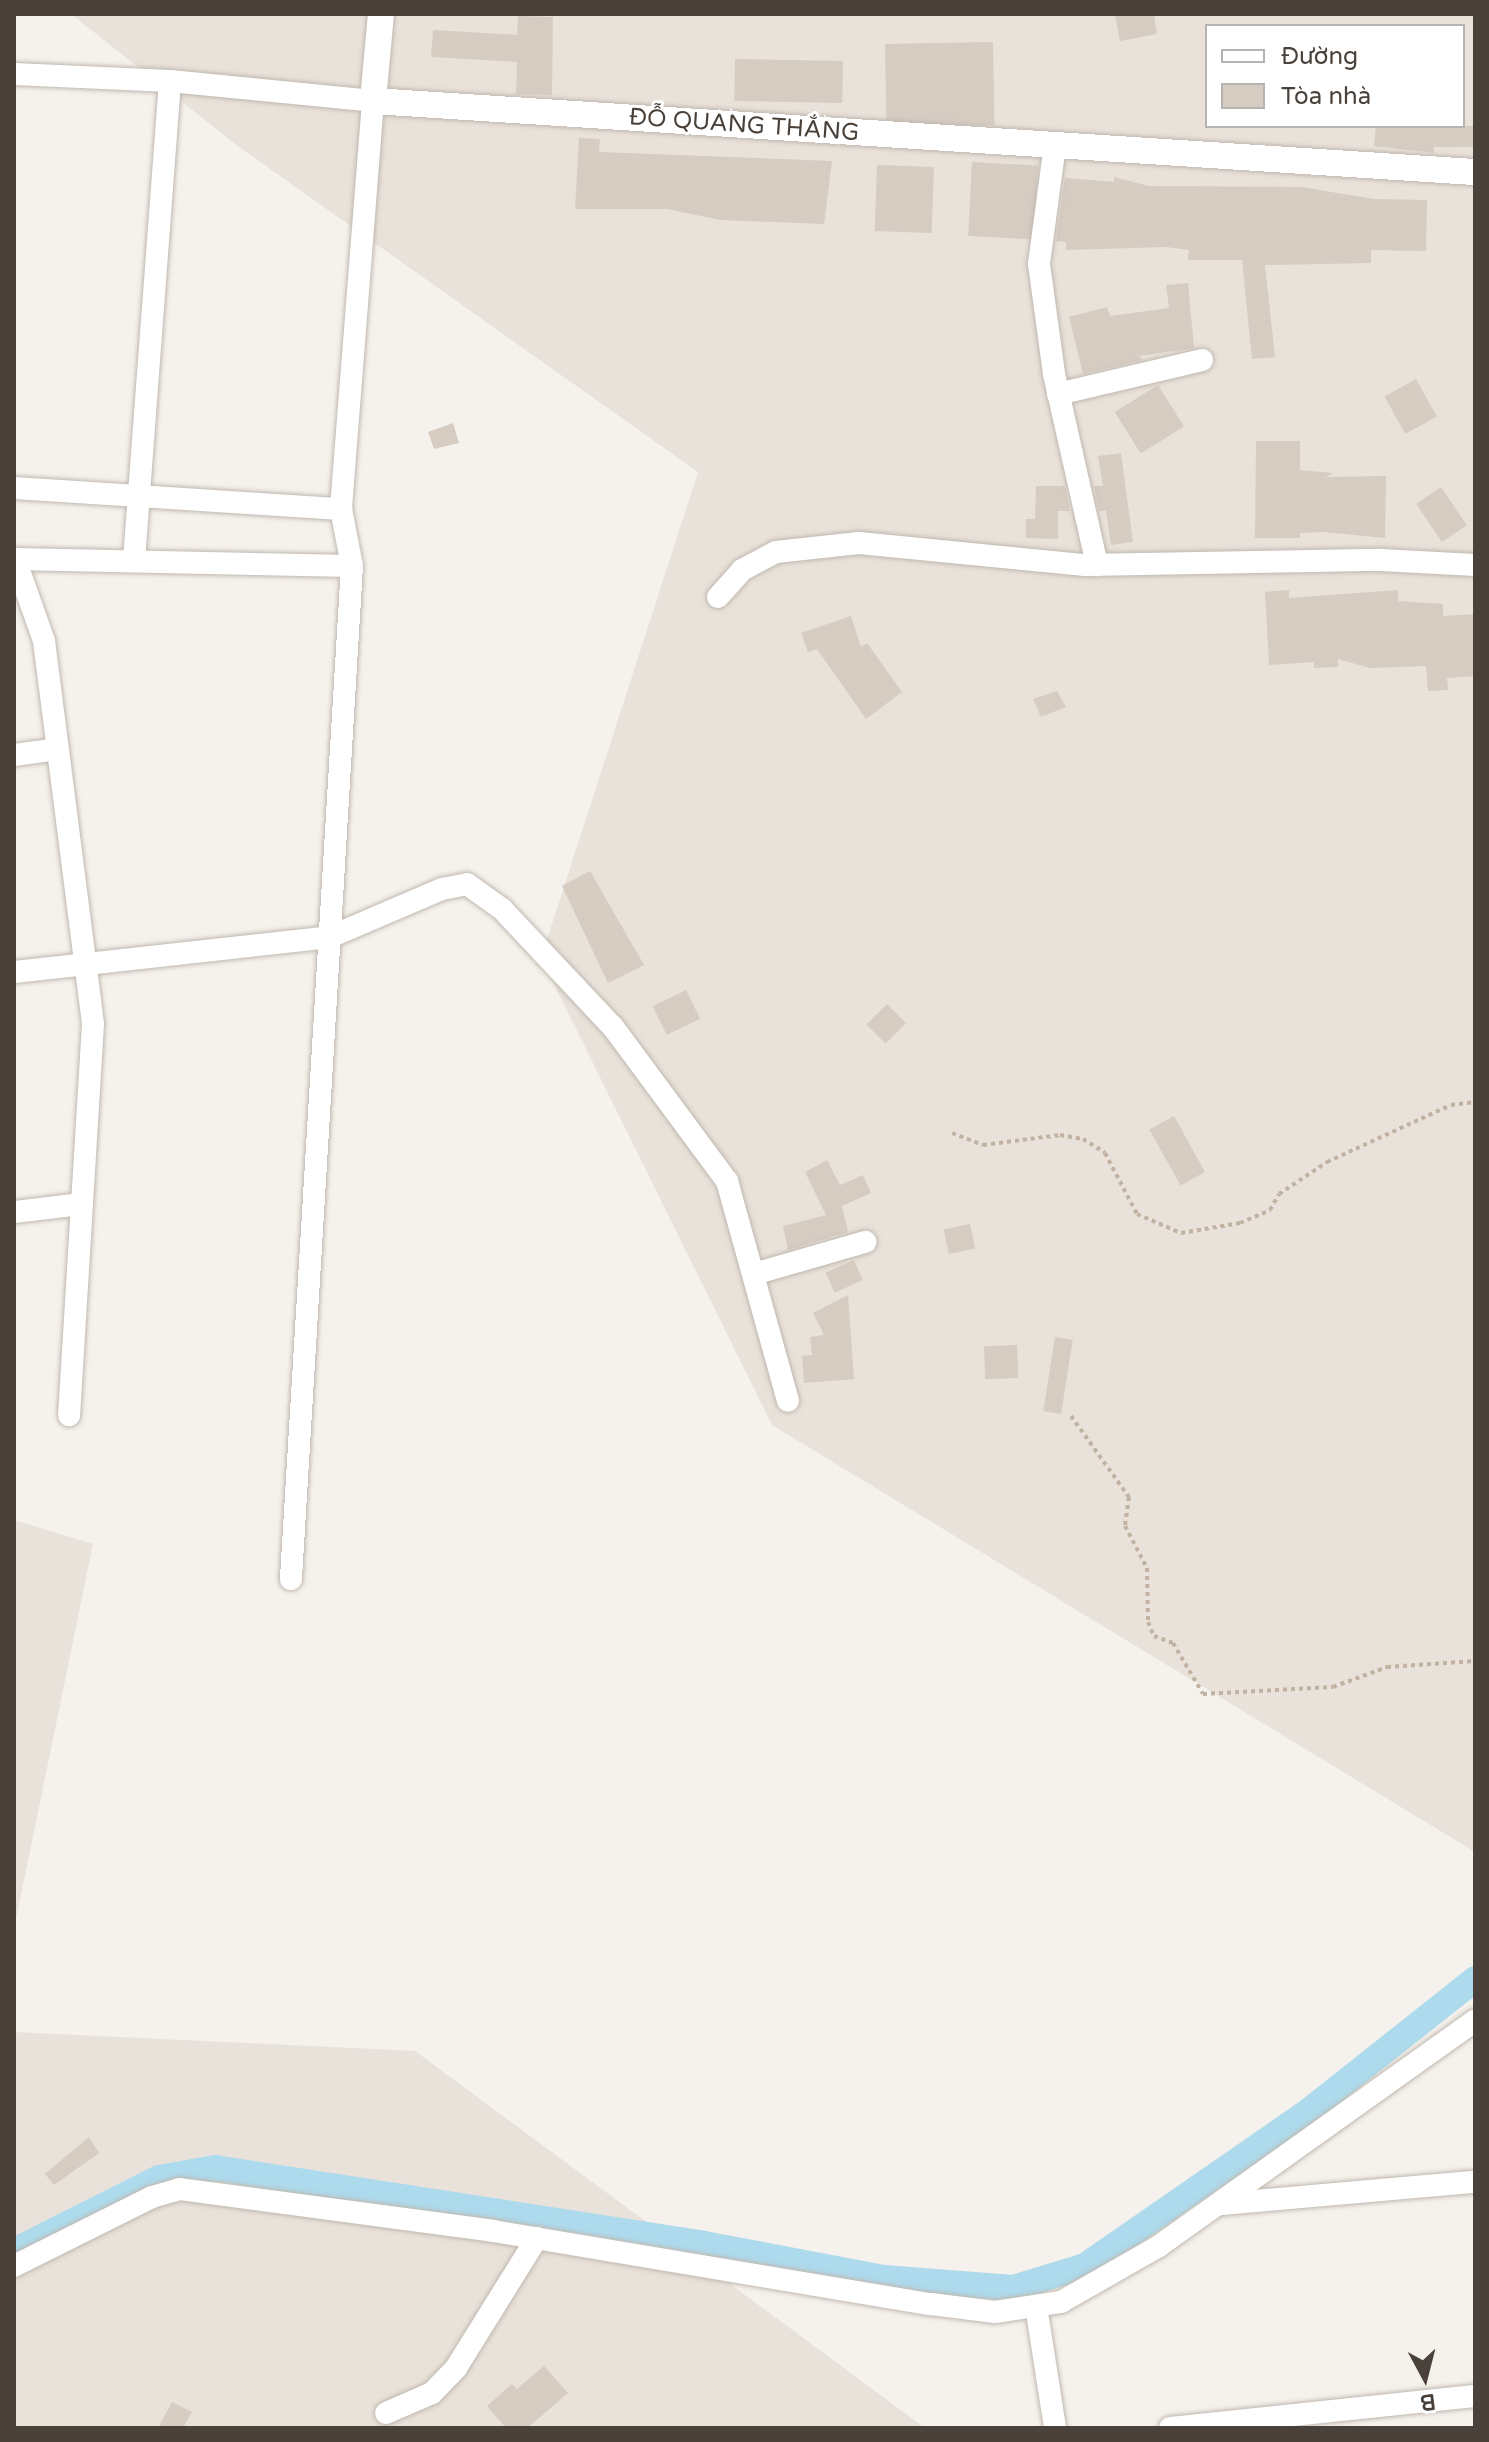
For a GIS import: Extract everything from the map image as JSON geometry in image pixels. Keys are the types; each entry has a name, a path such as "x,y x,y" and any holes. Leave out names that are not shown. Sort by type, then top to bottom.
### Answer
{"street":[{"path":"291,1579 352,566 341,509 381,14"},
{"name":"ĐỖ QUANG THẮNG","path":"14,74 170,81 373,101 1475,172"},
{"path":"134,560 170,81"},
{"path":"1055,145 1039,264 1058,394 1097,565"},
{"path":"1058,394 1202,360"},
{"path":"14,488 341,509"},
{"path":"718,597 753,564 776,552 812,545 859,543 1097,565 1356,560 1475,565"},
{"path":"69,1415 93,1024 82,963 44,641 14,559 352,566"},
{"path":"14,755 58,749"},
{"path":"14,972 330,937 442,889 467,884 502,909 557,973 613,1027 727,1181 788,1401"},
{"path":"14,1212 81,1204"},
{"path":"754,1274 865,1242"},
{"path":"14,2266 152,2197 180,2189 537,2238 931,2304 995,2312 1061,2302 1159,2246 1475,2021"},
{"path":"1219,2204 1475,2182"},
{"path":"386,2413 432,2393 456,2368 537,2238"},
{"path":"1036,2306 1055,2428"},
{"path":"1170,2428 1475,2396"}],"path":[{"path":"952,1133 983,1145 1060,1135 1083,1139 1105,1153 1137,1214 1181,1233 1240,1223 1270,1210 1279,1194 1327,1162 1451,1105 1475,1102"},
{"path":"1071,1416 1129,1497 1125,1526 1147,1568 1148,1622 1154,1636 1173,1643 1203,1694 1333,1687 1387,1667 1475,1661"}],"shaded area":[{"path":"71,14 1475,14 1475,1852 772,1425 541,958 698,472 239,147"},
{"path":"14,1520 93,1544 14,1929"},
{"path":"14,2032 415,2051 925,2428 14,2428"}],"building":[{"path":"1115,14 1154,14 1157,34 1120,41"},
{"path":"518,16 553,17 552,95 516,94 517,62 431,57 433,30 517,35"},
{"path":"993,42 994,125 886,127 885,44"},
{"path":"735,59 843,61 842,103 734,101"},
{"path":"1475,126 1475,147 1434,147 1434,153 1374,146 1376,128"},
{"path":"579,138 600,139 599,152 832,161 824,224 720,220 667,209 575,209"},
{"path":"972,162 1038,165 1034,239 968,236"},
{"path":"877,165 934,167 932,233 875,231"},
{"path":"1114,177 1149,186 1301,187 1374,199 1427,200 1426,251 1371,250 1371,263 1265,265 1275,357 1252,359 1242,260 1188,260 1189,250 1166,247 1066,250 1066,242 1056,241 1065,178 1114,182"},
{"path":"1188,283 1194,348 1139,356 1142,360 1083,374 1069,317 1107,307 1110,316 1169,308 1166,285"},
{"path":"1416,379 1437,417 1405,434 1385,396"},
{"path":"1158,385 1184,427 1141,454 1115,412"},
{"path":"453,423 459,443 434,449 428,432"},
{"path":"1256,441 1300,441 1300,470 1333,473 1326,477 1386,476 1385,538 1324,532 1300,533 1300,538 1255,538"},
{"path":"1121,453 1133,542 1111,545 1106,511 1099,511 1094,486 1103,486 1098,456"},
{"path":"1036,486 1065,486 1070,511 1058,511 1058,539 1026,538 1026,519 1035,519"},
{"path":"1441,487 1467,525 1442,542 1416,504"},
{"path":"1289,590 1289,598 1398,590 1398,601 1443,604 1443,616 1475,614 1475,676 1447,678 1448,690 1428,691 1426,666 1370,668 1338,659 1338,667 1314,668 1314,662 1269,665 1265,592"},
{"path":"851,616 861,647 867,643 902,692 866,719 817,649 808,652 801,633"},
{"path":"1057,691 1066,707 1041,717 1033,699"},
{"path":"590,871 644,965 608,983 562,886"},
{"path":"686,990 700,1019 667,1035 653,1006"},
{"path":"887,1004 906,1023 886,1044 866,1025"},
{"path":"1174,1116 1205,1172 1181,1186 1150,1130"},
{"path":"827,1160 840,1185 863,1175 871,1193 842,1206 848,1232 788,1250 783,1226 826,1215 805,1172"},
{"path":"970,1224 975,1248 949,1254 944,1230"},
{"path":"854,1260 863,1280 835,1293 826,1273"},
{"path":"848,1295 854,1379 804,1383 802,1356 812,1355 810,1337 824,1335 813,1313"},
{"path":"1055,1337 1073,1340 1061,1414 1043,1411"},
{"path":"1017,1345 1018,1378 985,1379 984,1346"},
{"path":"89,2137 99,2153 54,2185 45,2174"},
{"path":"544,2366 568,2393 527,2428 506,2428 487,2406 512,2384 517,2389"},
{"path":"172,2402 192,2412 183,2428 158,2428"}],"waterway":[{"path":"14,2251 159,2178 215,2168 704,2244 884,2278 1013,2288 1085,2266 1310,2110 1475,1979"}]}
